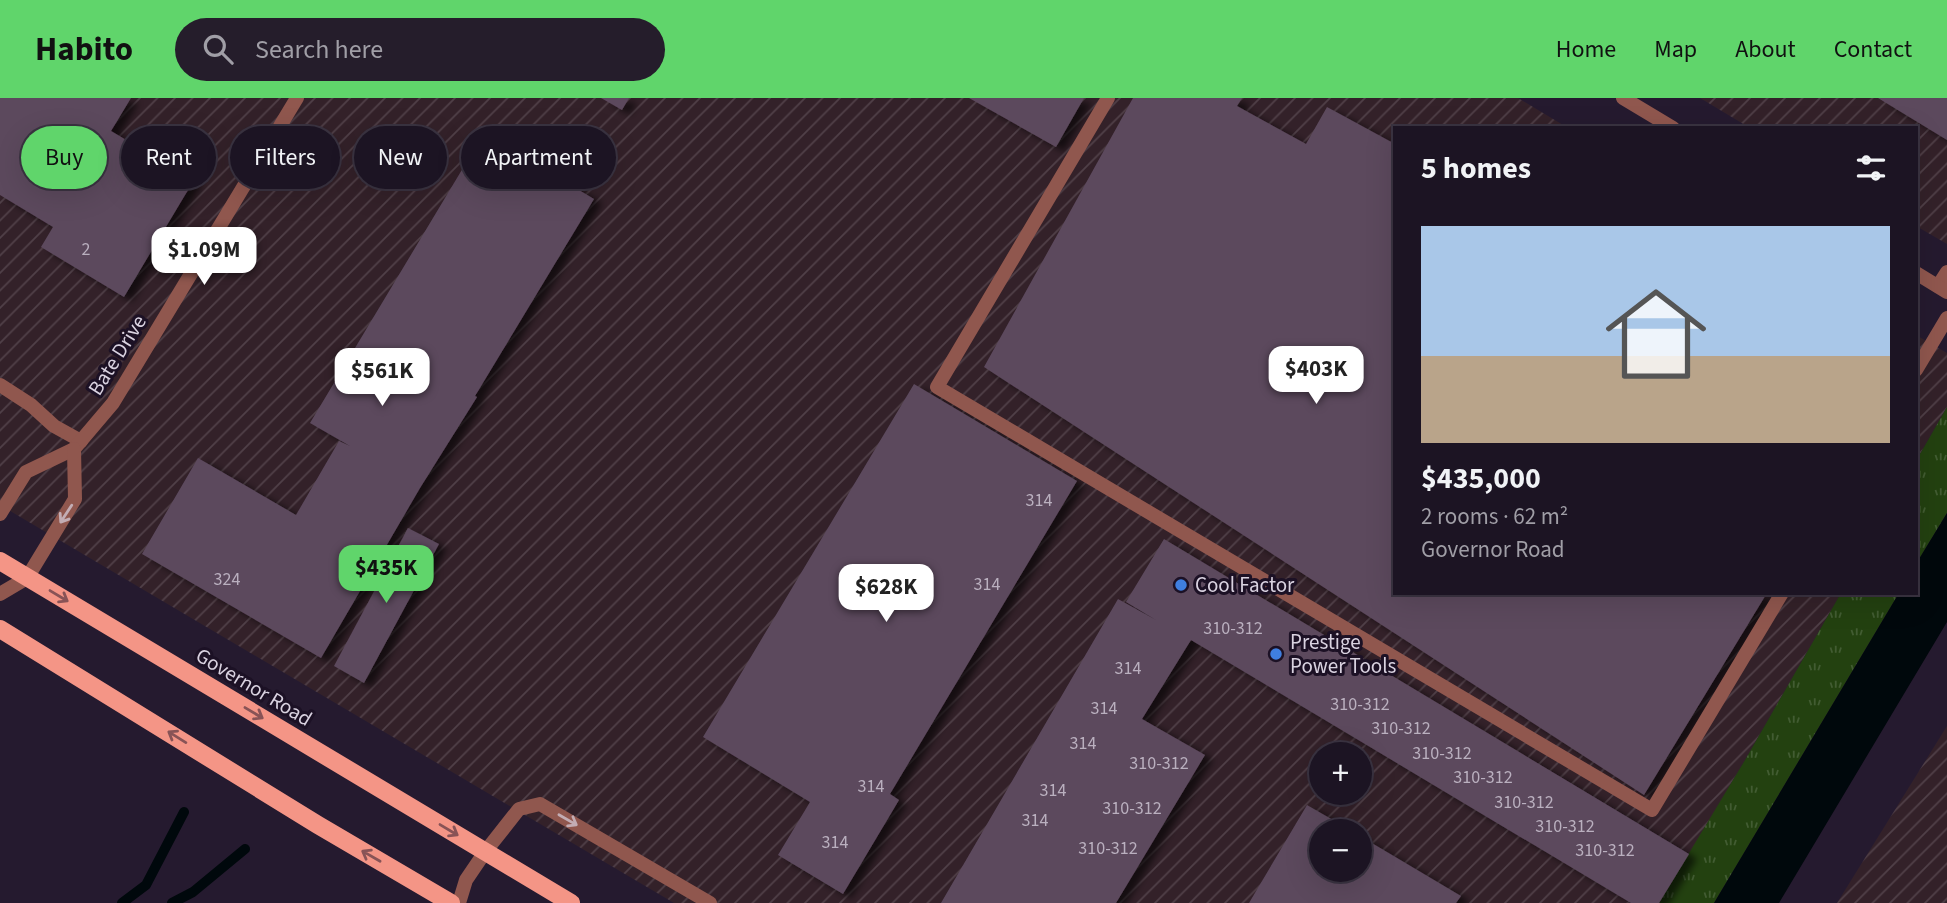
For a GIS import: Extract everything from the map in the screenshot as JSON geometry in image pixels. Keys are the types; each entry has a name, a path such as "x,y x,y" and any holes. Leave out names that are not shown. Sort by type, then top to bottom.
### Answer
{"main road":[{"name":"Governor Road","path":"0,561 571,903"},
{"path":"0,629 307,818 451,903"}],"street":[{"name":"Bate Drive","path":"0,514 26,472 77,445 113,403 297,98"},
{"path":"1108,98 937,387 1653,810 1781,595"},
{"path":"1623,98 1670,126"},
{"path":"1918,274 1942,289 1947,272"},
{"path":"1918,367 1947,318"},
{"path":"0,385 31,405 77,445 75,499 27,578 0,594"},
{"path":"460,903 466,880 519,809 540,804 710,903"}],"shaded area":[{"path":"0,98 1518,98 1565,126 1393,126 1393,595 1840,595 1660,903 674,903 0,505"},
{"path":"1700,98 1947,98 1947,244 1918,227 1918,126 1747,126"},
{"path":"1918,336 1947,353 1947,407 1918,458"},
{"path":"1947,513 1947,622 1779,903 1714,903 1898,595 1918,595 1918,561"},
{"path":"1947,726 1947,903 1837,903"}],"green space":[{"path":"1947,407 1947,513 1918,561 1918,458"},
{"path":"1840,595 1898,595 1714,903 1659,903"}],"building":[{"path":"0,98 131,98 111,131 121,137 121,189 189,189 124,297 41,247 53,227 0,195"},
{"path":"601,98 629,98 622,110"},
{"path":"969,98 1084,98 1056,147"},
{"path":"1133,98 1242,98 1237,106 1306,144 1327,107 1393,143 1393,595 1766,595 1644,795 984,367"},
{"path":"1878,98 1947,98 1947,140"},
{"path":"461,171 461,189 577,189 594,199 321,658 142,554 198,458 296,515 339,441 350,446 310,423"},
{"path":"914,384 1077,481 890,794 899,800 843,894 778,855 810,802 703,737"},
{"path":"408,528 439,544 364,683 334,666"},
{"path":"1164,539 1689,854 1659,903 1631,903 1372,748 1372,742 1362,742 1191,640 1142,719 1205,755 1116,903 941,903 1118,599 1156,620 1126,602"},
{"path":"1307,805 1331,819 1309,819 1309,882 1372,882 1372,843 1461,896 1456,903 1249,903"}],"waterway":[{"path":"122,903 146,885 184,812"},
{"path":"172,903 193,892 245,849"}],"place":[{"name":"Cool Factor","path":"1181,585"},
{"name":"Prestige Power Tools","path":"1276,654"}]}
